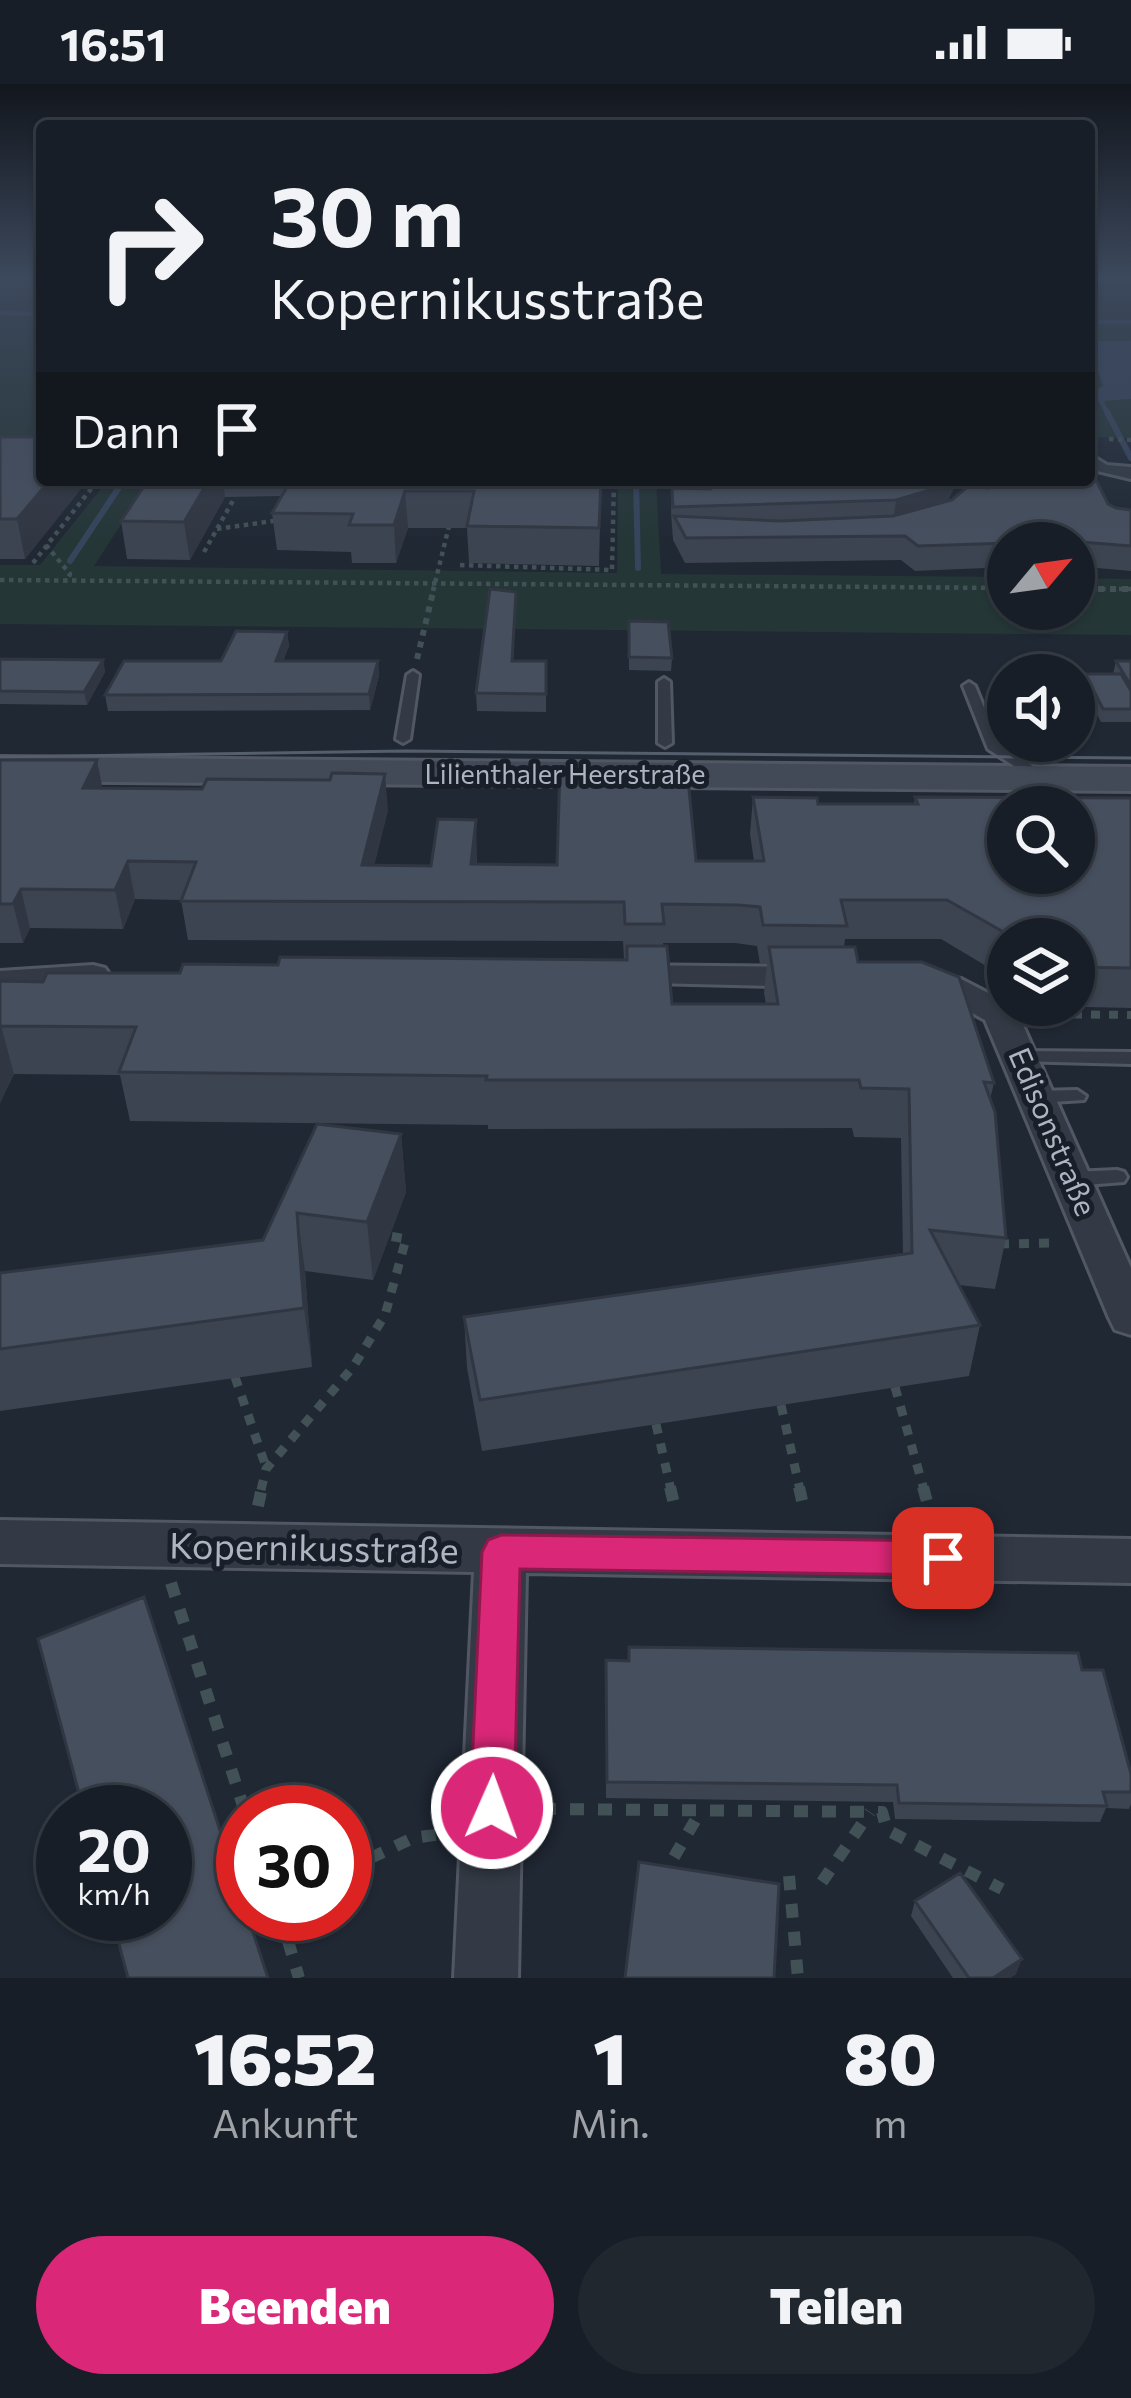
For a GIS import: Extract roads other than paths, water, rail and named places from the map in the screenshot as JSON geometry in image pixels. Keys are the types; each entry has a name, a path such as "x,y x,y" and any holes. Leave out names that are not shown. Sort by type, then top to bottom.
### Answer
{"main road":[{"name":"Lilienthaler Heerstraße","path":"0,741 403,739 987,746"},
{"name":"Lilienthaler Heerstraße","path":"1095,747 1131,747"},
{"name":"Lilienthaler Heerstraße","path":"0,769 987,801"},
{"name":"Lilienthaler Heerstraße","path":"1095,792 1131,779"}],"street":[{"path":"1095,469 1130,473"},
{"path":"0,981 126,974"},
{"name":"Edisonstraße","path":"596,975 863,978 949,986 1000,1014 1131,1318"},
{"name":"Kopernikusstraße","path":"0,1543 1131,1561"},
{"path":"486,1978 501,1552"}],"lane":[{"path":"965,486 965,497"},
{"path":"990,486 1016,490 1018,502 1002,506"},
{"path":"403,739 413,675"},
{"name":"Lilienthaler Heerstraße","path":"664,682 665,743"},
{"path":"968,686 987,732"},
{"path":"1013,762 1043,786"},
{"path":"1020,1057 1131,1058"},
{"path":"1037,1097 1077,1096"},
{"path":"1072,1179 1117,1177"}],"water":[{"path":"1096,365 1131,365 1131,399 1095,402 1095,390 1103,386"}],"waterway":[{"path":"1099,397 1108,415"},
{"path":"1107,412 1131,458"},
{"path":"70,561 120,486"},
{"path":"636,486 638,568"}],"tram line":[{"path":"0,757 406,751 1131,758"}]}
